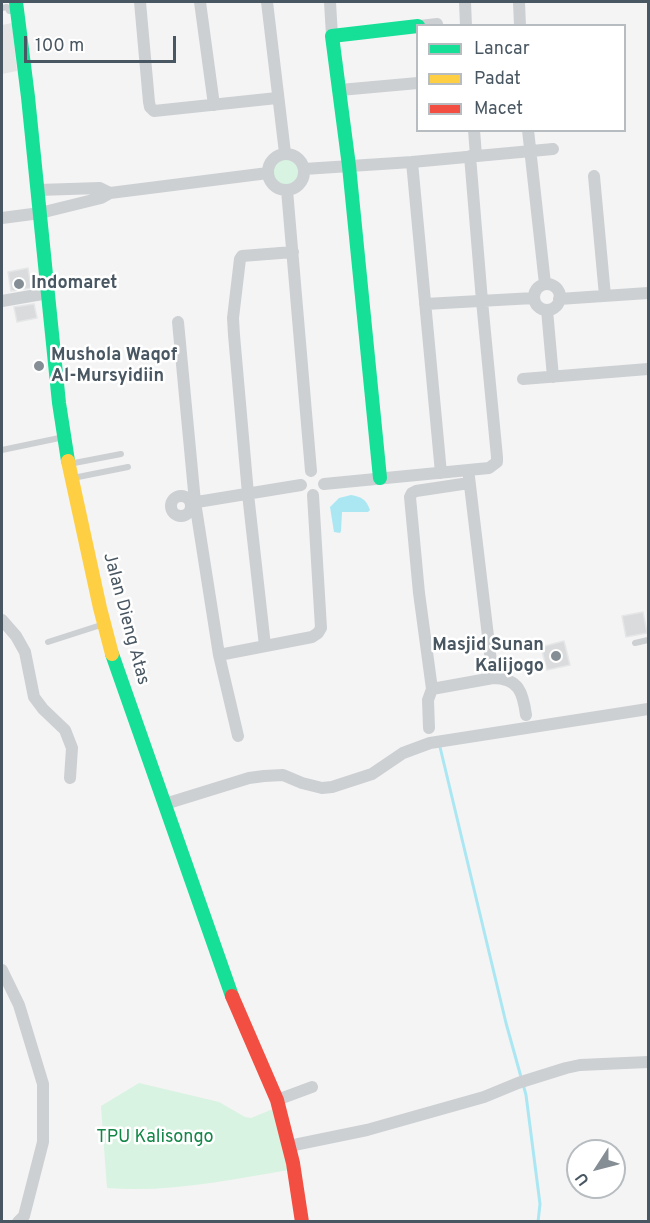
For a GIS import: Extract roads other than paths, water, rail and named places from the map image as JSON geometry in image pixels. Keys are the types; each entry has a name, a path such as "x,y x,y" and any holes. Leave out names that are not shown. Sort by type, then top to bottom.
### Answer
{"street":[{"path":"140,2 150,107 154,111 277,98"},
{"path":"200,2 214,105"},
{"path":"267,2 285,153"},
{"path":"330,2 380,478"},
{"path":"465,2 466,24"},
{"path":"519,2 520,24"},
{"name":"Jalan Dieng Atas","path":"16,6 28,97 59,403 71,478 104,624 125,692 236,1006 277,1100 290,1146 302,1221"},
{"path":"332,36 416,26"},
{"path":"340,90 416,83"},
{"path":"324,484 489,468 497,462 482,301 473,156 474,132"},
{"path":"528,132 545,284"},
{"path":"304,169 553,149"},
{"path":"285,153 298,157 304,169 299,185 287,190 274,185 268,173 272,159 285,153"},
{"path":"412,162 441,473"},
{"path":"2,218 40,213 101,198 110,193 268,173"},
{"path":"594,176 605,296"},
{"path":"38,190 100,188 110,193"},
{"path":"65,189 68,206"},
{"path":"287,190 312,471"},
{"path":"266,646 248,494 233,318 240,259 245,255 293,252"},
{"path":"549,284 556,288 560,299 554,308 547,310 537,305 534,298 538,288 549,284"},
{"path":"2,301 48,292"},
{"path":"560,299 648,293"},
{"path":"424,304 534,298"},
{"path":"547,310 553,377"},
{"path":"178,322 193,502 219,655 238,736"},
{"path":"523,379 648,369"},
{"path":"468,470 493,678"},
{"path":"312,471 322,476 324,484 322,491 313,495 306,493 301,485 304,474 312,471"},
{"path":"429,728 428,700 432,689 419,593 410,496 416,491 470,483"},
{"path":"193,502 301,485"},
{"path":"219,655 312,636 321,628 313,495"},
{"path":"2,620 16,636 25,652 34,697 65,730 72,748 70,778"},
{"path":"432,689 501,678 511,681 518,687 522,694 526,715"},
{"path":"165,804 249,778 264,776 283,775 322,788 332,787 372,774 403,753 430,743 648,709"},
{"path":"2,970 19,1005 43,1084 43,1142 24,1216 18,1221"},
{"path":"290,1146 367,1130 484,1097 521,1082 566,1068 580,1065 648,1062"},
{"path":"277,1100 312,1087"}],"lane":[{"path":"2,8 7,7 9,11 16,6"},
{"path":"2,450 65,437"},
{"path":"69,464 121,454"},
{"path":"71,478 128,467"},
{"path":"48,642 104,624"},
{"path":"635,643 648,640"}],"water":[{"path":"351,495 363,499 370,510 368,512 342,512 341,531 340,533 334,532 330,507 339,498"}],"waterway":[{"path":"440,747 521,1077"},
{"path":"523,1084 540,1204 538,1222"}],"place":[{"name":"Indomaret","path":"19,284"},
{"name":"Mushola Waqof Al-Mursyidiin","path":"39,366"},
{"name":"Masjid Sunan Kalijogo","path":"556,656"}],"park label":[{"name":"TPU Kalisongo","path":"155,1138"}]}
